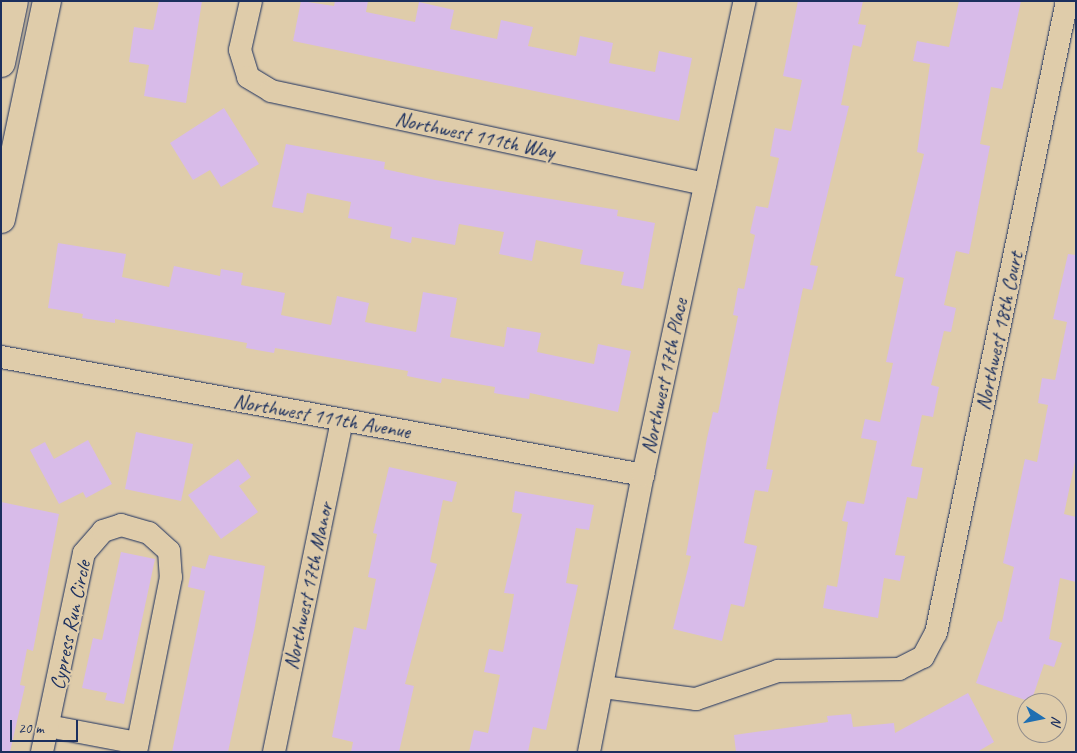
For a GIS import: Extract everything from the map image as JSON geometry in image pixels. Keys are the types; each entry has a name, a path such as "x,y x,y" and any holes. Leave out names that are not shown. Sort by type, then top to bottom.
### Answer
{"street":[{"path":"1,63 14,1"},
{"path":"1,219 47,1"},
{"name":"Northwest 111th Way","path":"251,1 240,50 248,77 271,91 705,184"},
{"name":"Northwest 17th Place","path":"589,752 604,687 643,475 745,1"},
{"name":"Northwest 18th Court","path":"604,687 696,699 778,671 899,669 923,657 936,633 1067,1"},
{"name":"Northwest 111th Avenue","path":"1,357 643,475"},
{"name":"Northwest 17th Manor","path":"274,752 342,420"},
{"name":"Cypress Run Circle","path":"42,752 84,553 103,531 121,525 149,533 169,551 171,577 136,747 48,726"}],"building":[{"path":"159,1 202,1 186,103 144,96 149,65 129,62 134,27 153,30"},
{"path":"301,1 334,6 335,1 368,1 366,12 415,22 419,2 454,10 450,29 497,39 501,20 533,27 528,46 576,56 580,36 613,43 609,63 655,72 659,51 692,58 679,121 293,41"},
{"path":"798,1 863,1 858,24 866,25 861,47 853,45 841,105 849,106 810,265 818,266 812,290 803,288 778,407 766,469 773,470 768,492 755,490 744,543 757,546 744,607 731,604 722,641 673,629 691,556 686,555 707,438 713,412 718,413 738,316 733,315 738,288 744,289 755,235 750,233 756,206 768,208 779,158 770,156 775,128 791,131 802,80 783,76"},
{"path":"959,1 1021,1 1002,89 991,87 980,144 990,146 969,254 956,251 944,305 956,308 951,332 944,331 931,385 939,387 933,417 922,415 911,466 923,468 917,499 907,497 895,555 905,556 900,581 884,578 878,618 823,608 827,585 837,587 848,522 842,521 847,501 864,504 877,441 861,438 865,419 880,422 893,363 886,362 904,278 895,276 924,154 917,152 930,64 913,61 917,41 949,47"},
{"path":"224,108 259,164 221,187 210,170 193,180 170,143"},
{"path":"286,144 385,162 384,169 435,180 618,210 617,216 655,223 643,289 621,285 624,272 580,264 583,250 536,240 532,261 499,254 504,232 459,224 455,245 412,237 411,243 390,238 392,227 348,218 351,202 307,193 303,213 272,207"},
{"path":"58,243 126,254 122,277 169,287 174,266 220,276 221,269 243,273 241,285 285,293 281,315 331,325 337,296 369,303 365,322 416,332 423,292 457,298 450,337 504,347 507,327 541,333 537,352 594,364 598,344 631,351 618,412 530,393 529,399 494,393 495,387 442,378 441,383 407,376 408,371 275,348 274,353 246,348 247,343 115,319 115,323 82,318 83,314 48,308"},
{"path":"1068,254 1076,255 1076,457 1064,514 1076,517 1076,582 1060,578 1049,639 1062,643 1054,667 1044,664 1034,693 1017,693 1017,697 976,683 998,621 1002,622 1014,567 1003,563 1025,459 1037,462 1048,405 1038,403 1042,378 1055,380 1067,322 1053,319"},
{"path":"136,432 193,444 181,501 125,489"},
{"path":"88,440 112,484 86,498 83,492 59,504 30,450 45,442 54,459"},
{"path":"238,459 251,477 239,486 258,512 221,539 188,495"},
{"path":"389,467 457,482 452,502 443,500 430,562 437,564 405,684 414,686 399,752 351,752 353,742 332,737 354,627 366,630 376,579 368,577 377,534 373,533"},
{"path":"515,491 594,505 589,530 576,528 566,583 578,585 546,730 533,727 528,752 469,752 474,730 488,733 500,675 484,672 489,649 503,652 512,606 514,594 504,593 522,514 512,512"},
{"path":"1,502 59,514 33,651 27,649 20,685 25,686 10,752 1,752"},
{"path":"121,552 155,559 124,704 105,700 107,693 82,688 93,638 102,640"},
{"path":"209,555 265,566 255,626 228,752 172,752 205,591 188,587 192,566 205,569"},
{"path":"968,693 994,742 977,752 736,752 734,735 828,722 827,716 851,714 853,727 894,723 895,733"}]}
